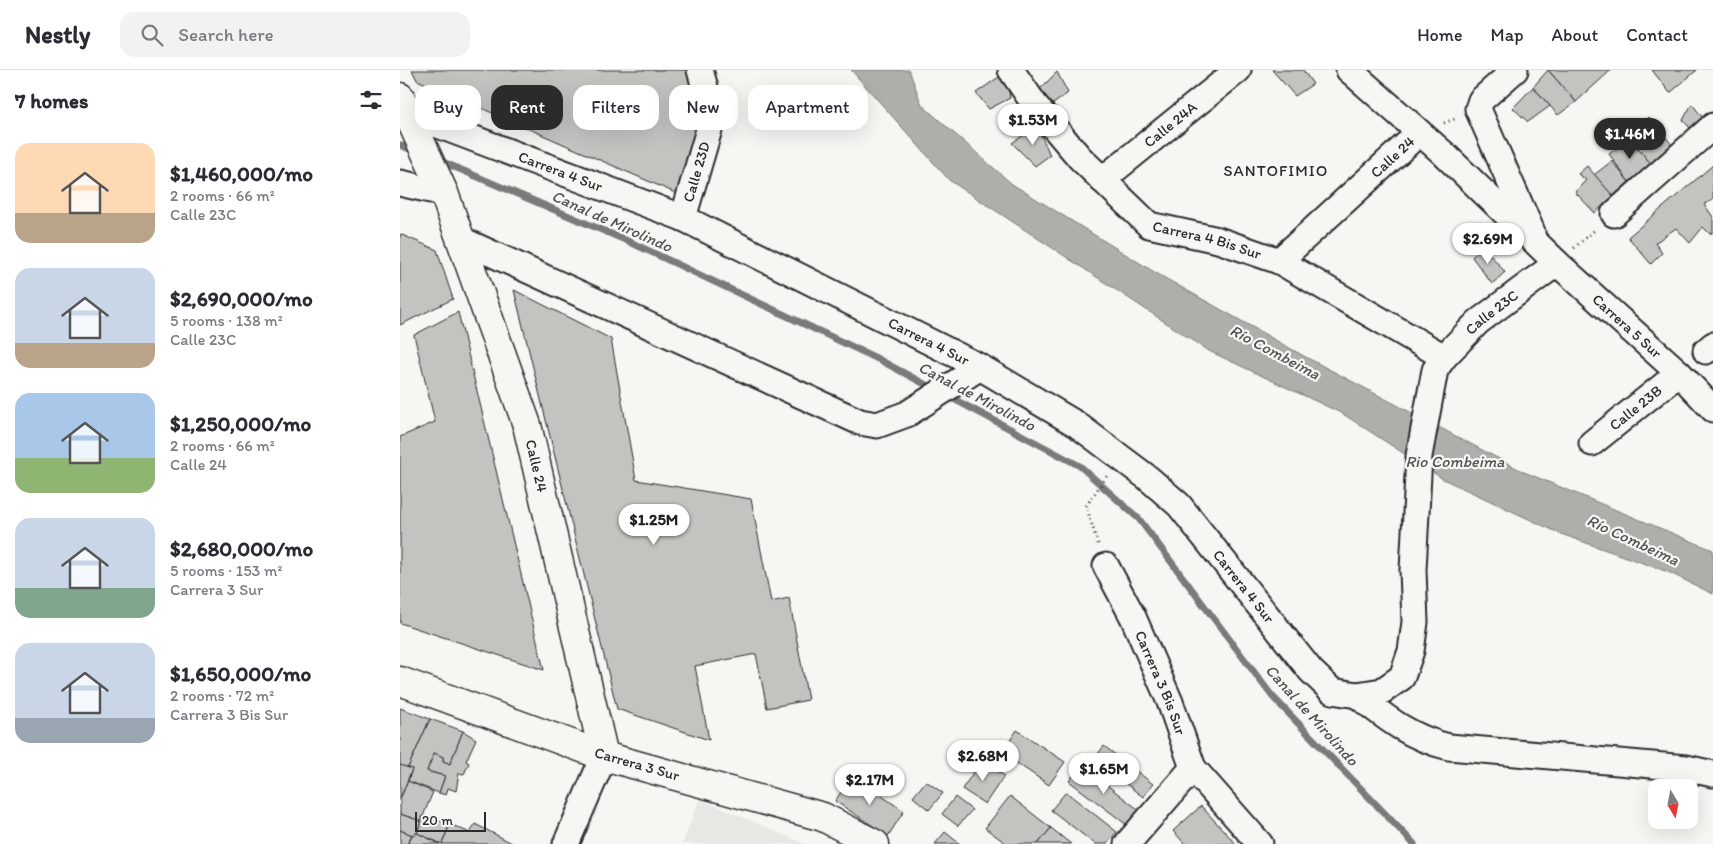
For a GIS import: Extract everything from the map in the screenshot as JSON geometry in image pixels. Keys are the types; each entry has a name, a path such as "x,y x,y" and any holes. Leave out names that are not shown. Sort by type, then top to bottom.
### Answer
{"main road":[{"name":"Calle 24","path":"407,111 442,189 462,240 527,425 604,756"},
{"name":"Carrera 3 Sur","path":"400,681 604,756 823,817 875,844"}],"street":[{"name":"Calle 23D","path":"683,218 713,116 700,70"},
{"name":"Carrera 4 Bis Sur","path":"1011,70 1035,105 1080,158 1150,225 1218,240 1279,262 1440,364"},
{"name":"Calle 24A","path":"1102,180 1238,70"},
{"name":"Carrera 5 Sur","path":"1349,70 1443,153 1557,263 1679,373 1713,409"},
{"path":"1478,109 1481,100 1515,70"},
{"name":"Carrera 5 Sur","path":"1478,109 1538,244"},
{"name":"Carrera 4 Sur","path":"407,111 683,218 980,368 1076,424 1121,457 1179,505 1311,670 1332,691 1357,695"},
{"path":"1614,214 1713,126"},
{"name":"Calle 24","path":"1279,262 1419,133"},
{"path":"400,183 442,189"},
{"path":"462,240 860,422 877,425 907,414 980,368"},
{"name":"Calle 23C","path":"1440,364 1478,322 1557,263"},
{"path":"1357,695 1382,692 1402,677 1411,651 1415,622 1413,570 1419,456 1440,364"},
{"name":"Calle 23B","path":"1592,443 1679,373"},
{"name":"Carrera 3 Bis Sur","path":"1106,566 1133,617 1170,702 1193,768 1260,844"},
{"path":"1357,695 1402,728 1425,741 1449,747 1686,768 1713,774"},
{"path":"566,844 604,756"},
{"path":"1127,844 1193,768"}],"path":[{"name":"Calle 24","path":"1419,133 1478,109"},
{"path":"1557,263 1614,214"},
{"path":"1106,566 1086,506 1121,457"}],"shaded area":[{"path":"700,799 806,844 682,844"}],"water":[{"name":"Rio Combeima","path":"851,70 909,70 922,105 1012,184 1156,273 1302,355 1524,472 1713,550 1713,594 1668,572 1561,534 1443,479 1343,414 1209,351 949,180 868,89 868,85 864,85"}],"building":[{"path":"412,70 686,70 690,85 669,85 669,130 696,130 680,195 531,130 563,130 563,85 491,85 491,112 481,108 481,85 428,85 417,80"},
{"path":"1272,70 1303,70 1313,84 1295,96"},
{"path":"1548,70 1611,70 1576,102"},
{"path":"1548,70 1576,102 1558,115 1533,87"},
{"path":"1652,70 1697,70 1670,93"},
{"path":"1006,72 1010,98 989,109 976,93"},
{"path":"1057,72 1068,93 1052,105 1036,93"},
{"path":"1533,87 1550,106 1528,122 1513,108"},
{"path":"1692,104 1707,123 1696,135 1683,120"},
{"path":"1649,117 1673,146 1652,165 1630,139"},
{"path":"1037,126 1050,155 1035,166 1012,143"},
{"path":"1630,139 1652,165 1629,182 1609,154"},
{"path":"1612,161 1629,182 1613,196 1594,175"},
{"path":"1713,165 1713,200 1704,204 1713,217 1713,232 1710,234 1703,227 1690,243 1676,228 1655,243 1662,253 1651,264 1628,237"},
{"path":"1587,166 1613,196 1595,213 1575,192 1586,180 1578,174"},
{"path":"400,234 437,250 453,299 400,325"},
{"path":"1483,246 1505,272 1492,284 1472,257"},
{"path":"514,290 611,339 636,480 751,499 771,602 789,598 808,700 767,708 756,654 695,666 709,740 617,709"},
{"path":"458,312 544,670 400,623 400,437 435,422 414,335"},
{"path":"400,708 430,719 408,768 400,765"},
{"path":"430,719 463,731 450,764 443,761 443,757 434,753 427,771 445,776 439,793 408,781 412,769 408,768"},
{"path":"1017,730 1065,762 1049,785 1002,753"},
{"path":"463,731 476,739 466,761 469,763 464,774 459,773 456,791 448,788 446,795 439,793 445,776 427,771 434,753 443,757 443,761 450,764"},
{"path":"1104,746 1153,784 1143,797 1094,759"},
{"path":"982,760 1004,776 985,804 962,789"},
{"path":"400,765 412,769 400,799"},
{"path":"1081,765 1139,810 1127,825 1069,781"},
{"path":"852,776 904,811 888,836 835,801"},
{"path":"408,781 433,792 421,821 400,814 400,799"},
{"path":"926,781 943,793 929,810 913,797"},
{"path":"1066,792 1117,832 1107,844 1095,844 1051,810"},
{"path":"1010,796 1051,828 1038,844 1007,844 985,828"},
{"path":"955,797 972,810 958,826 942,814"},
{"path":"1201,806 1236,844 1185,844 1173,831"},
{"path":"400,814 421,821 417,833 412,835 400,830"},
{"path":"423,816 450,824 442,844 417,833"},
{"path":"450,824 470,833 475,824 514,844 442,844"},
{"path":"1051,828 1071,844 1038,844"},
{"path":"400,830 412,835 407,844 400,844"},
{"path":"945,832 960,844 935,844"},
{"path":"417,833 440,844 408,844 412,835"}],"waterway":[{"name":"Canal de Mirolindo","path":"400,145 417,152"},
{"name":"Canal de Mirolindo","path":"438,160 630,242 878,359 934,389"},
{"name":"Canal de Mirolindo","path":"946,395 1080,466 1139,519 1272,696 1414,844"}],"district":[{"name":"SANTOFIMIO","path":"1276,170"}],"water label":[{"name":"Río Combeima","path":"1275,352"},
{"name":"Río Combeima","path":"1633,540"}]}
